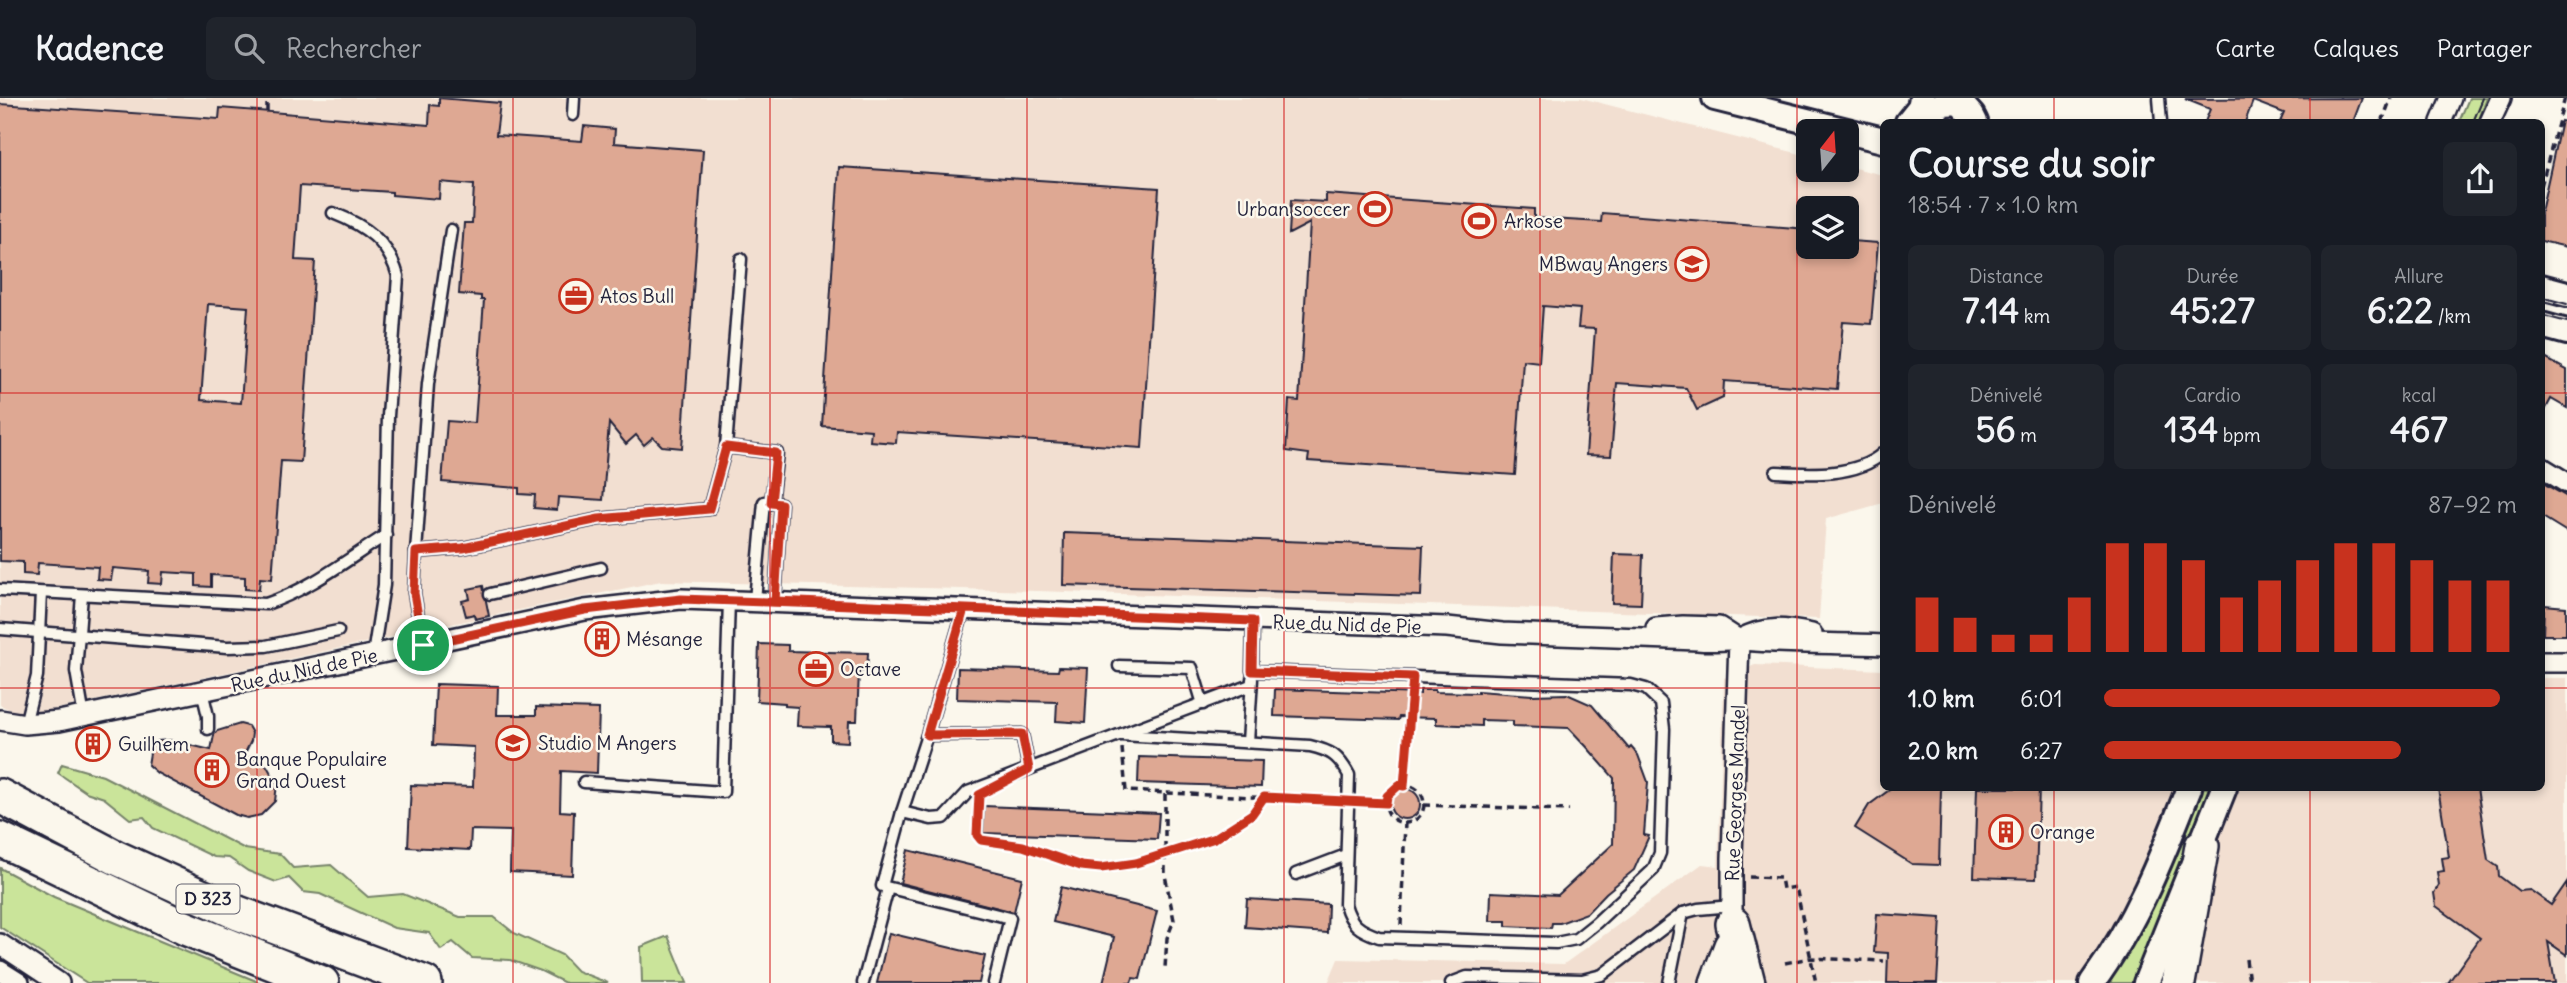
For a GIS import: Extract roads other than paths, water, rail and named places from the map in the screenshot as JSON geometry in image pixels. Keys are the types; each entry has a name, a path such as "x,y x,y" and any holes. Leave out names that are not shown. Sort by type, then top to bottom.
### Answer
{"highway":[{"name":"D 323","path":"0,796 115,857 238,913 425,983"},
{"name":"D 323","path":"0,839 186,928 321,983"},
{"path":"2178,983 2205,839"},
{"path":"1717,983 1732,925"},
{"path":"1732,925 1743,955 1748,983"}],"street":[{"path":"1715,98 1880,139"},
{"path":"2442,119 2451,98"},
{"path":"2491,119 2501,98"},
{"path":"1910,119 1920,107 1929,108 1944,103 1964,108"},
{"path":"2545,288 2567,294"},
{"path":"2545,326 2567,332"},
{"path":"2545,469 2567,482"},
{"name":"Rue du Nid de Pie","path":"0,720 25,724 59,722 618,604 681,599 1447,627 1699,626 1718,627 1739,640 1764,644 1879,645"},
{"name":"Rue Georges Mandel","path":"1729,983 1732,970 1739,640"},
{"path":"2545,662 2567,662"},
{"path":"2092,983 2123,936 2156,873 2188,791"},
{"path":"2205,839 2213,791"},
{"path":"2146,983 2223,791"},
{"path":"0,944 59,983"},
{"path":"0,971 19,983"}],"lane":[{"path":"573,115 574,98"},
{"path":"2159,98 2161,119"},
{"path":"333,213 361,227 380,241 392,257 398,276 388,416 384,585 373,655"},
{"path":"423,645 414,593 416,552 428,384 451,230"},
{"path":"416,552 463,548 599,519 709,509 726,447 741,259"},
{"path":"726,447 776,453 765,600"},
{"path":"1776,472 1835,472 1880,456"},
{"path":"765,600 772,503"},
{"path":"0,590 266,604 303,588 386,535"},
{"path":"490,594 601,568"},
{"path":"25,724 37,676 41,593"},
{"path":"82,595 76,683 84,717"},
{"path":"584,782 723,792 729,599"},
{"path":"964,609 882,886 1010,918 993,983"},
{"path":"1248,743 1253,621"},
{"path":"0,629 249,647 338,631"},
{"path":"1119,666 1192,668 1203,704"},
{"path":"1121,736 1310,746 1330,751 1349,775 1345,904 1350,921 1360,930 1379,937 1556,943 1576,940 1653,870 1660,853 1664,729 1661,703 1646,689 1631,685 1252,671"},
{"path":"902,812 932,819 944,818 968,792 1251,685"},
{"path":"202,691 208,729"},
{"path":"927,735 1022,734 1029,769"},
{"path":"1296,874 1346,855"},
{"path":"863,983 888,888"},
{"path":"1451,983 1467,977 1582,980 1602,975 1683,913 1698,909 1732,925"},
{"path":"1669,983 1683,913"}],"tram line":[{"path":"2474,119 2483,98"},
{"path":"2545,298 2567,304"},
{"path":"2545,316 2567,322"}],"place":[{"name":"Urban soccer","path":"1375,209"},
{"name":"Arkose","path":"1479,221"},
{"name":"MBway Angers","path":"1692,264"},
{"name":"Atos Bull","path":"576,296"},
{"name":"Mésange","path":"602,639"},
{"name":"Octave","path":"816,669"},
{"name":"Studio M Angers","path":"513,743"},
{"name":"Guilhem","path":"93,744"},
{"name":"Banque Populaire Grand Ouest","path":"212,770"},
{"name":"Orange","path":"2006,832"}]}
